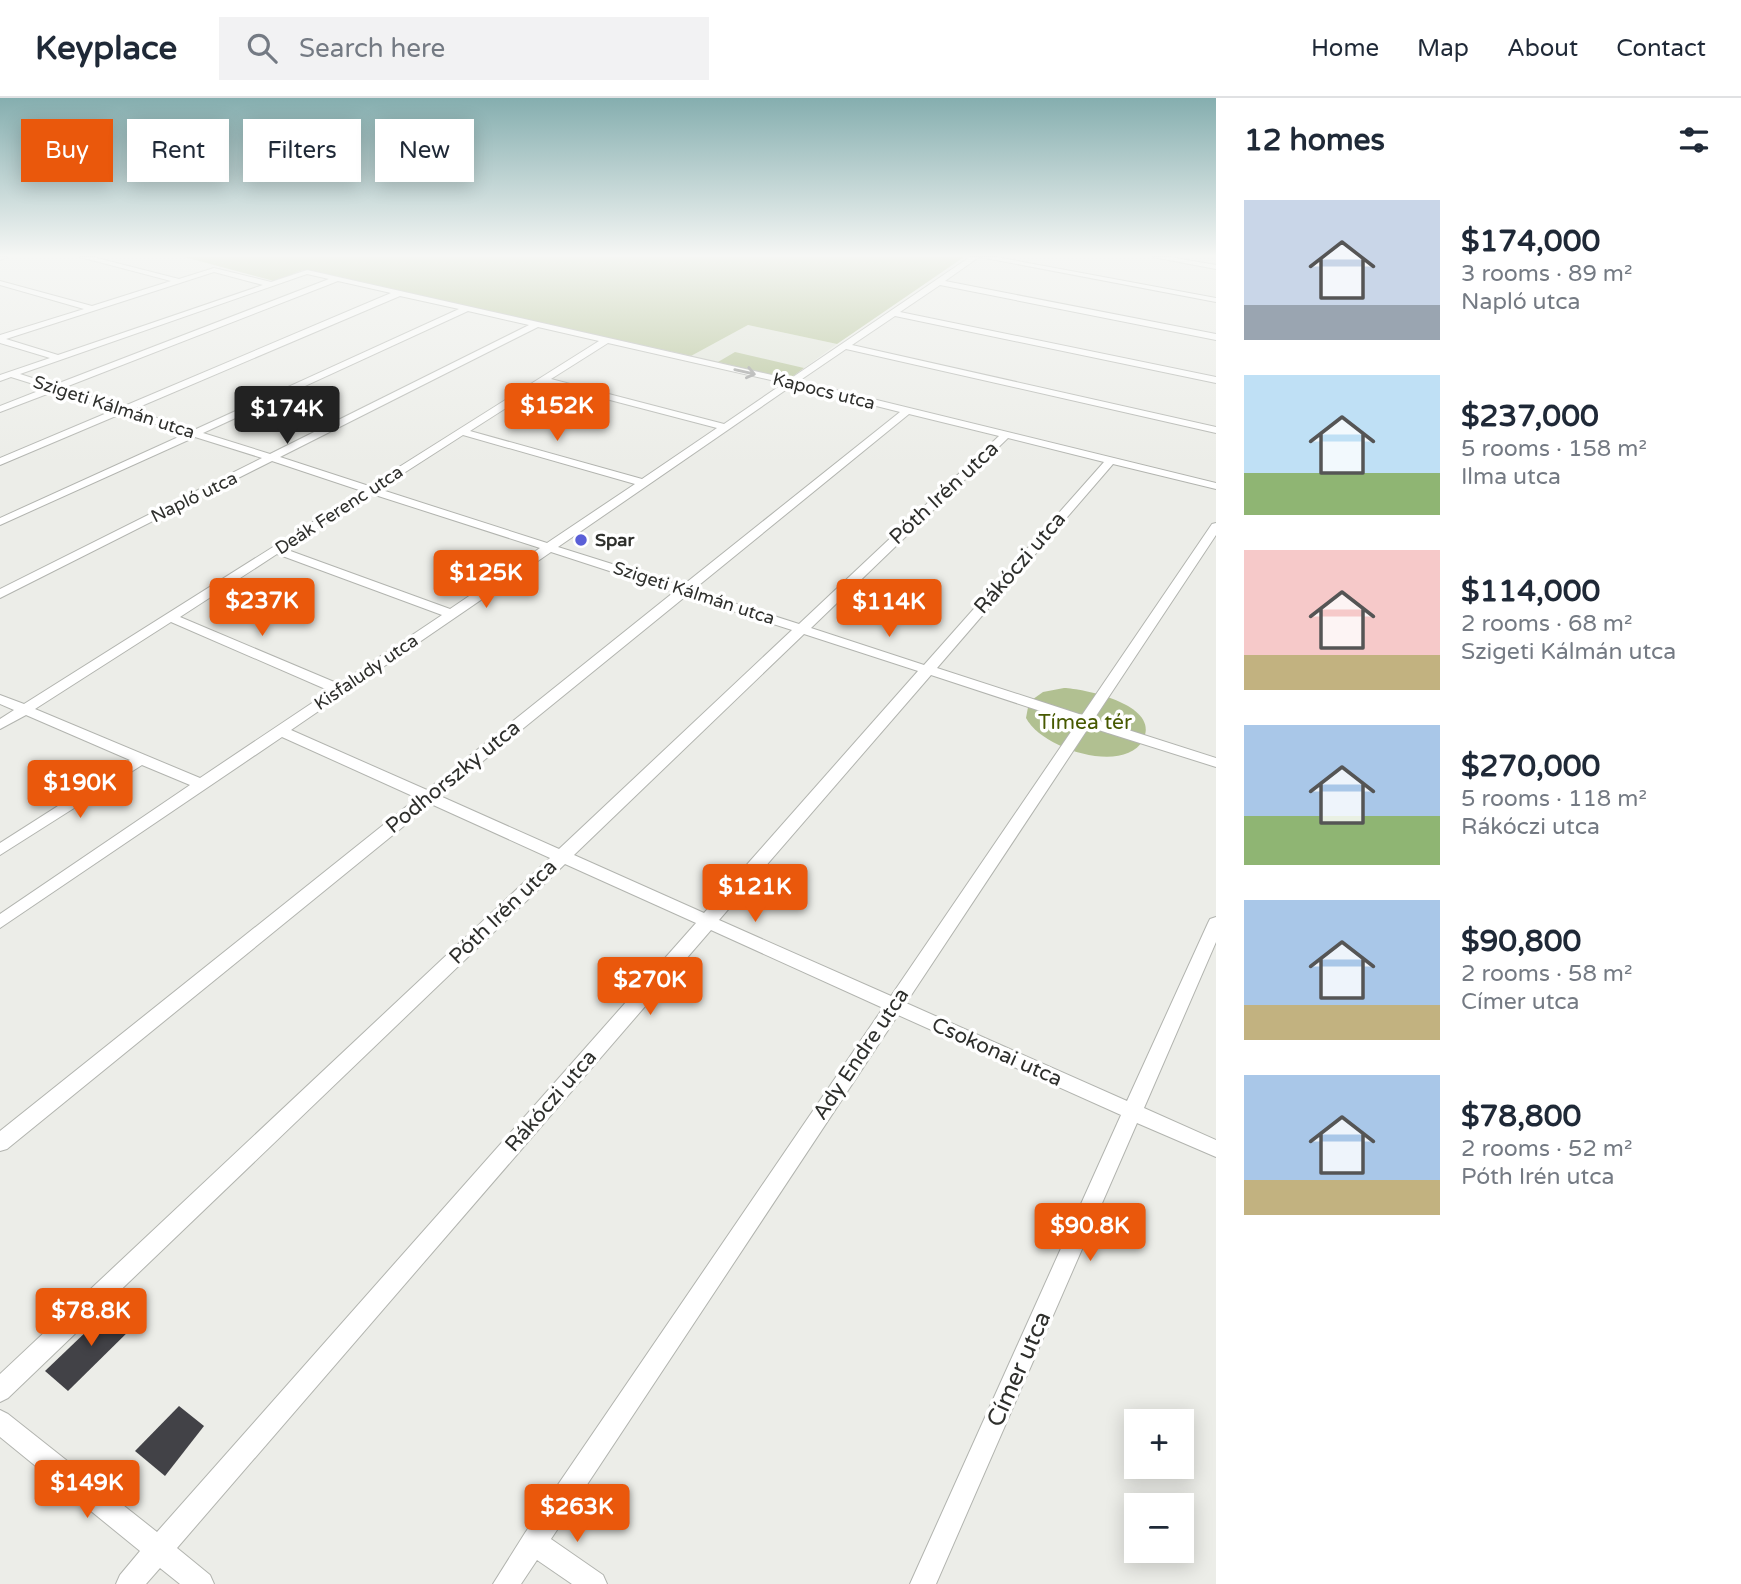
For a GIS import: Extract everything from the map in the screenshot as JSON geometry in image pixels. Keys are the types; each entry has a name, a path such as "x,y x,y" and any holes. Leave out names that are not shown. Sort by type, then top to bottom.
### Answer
{"street":[{"path":"0,339 37,326"},
{"path":"0,378 146,326"},
{"path":"0,409 214,326"},
{"path":"0,462 320,326"},
{"path":"0,522 428,326"},
{"name":"Napló utca","path":"0,594 532,326"},
{"name":"Kapocs utca","path":"547,326 1216,486"},
{"name":"Kisfaludy utca","path":"0,922 874,326"},
{"path":"958,326 1216,380"},
{"path":"1162,326 1216,337"},
{"path":"0,339 56,357"},
{"name":"Deák Ferenc utca","path":"0,725 607,340"},
{"path":"845,346 1216,430"},
{"name":"Szigeti Kálmán utca","path":"11,374 1216,763"},
{"path":"543,380 725,428"},
{"name":"Podhorszky utca","path":"0,1143 907,411"},
{"path":"462,432 644,483"},
{"name":"Póth Irén utca","path":"0,1390 1006,435"},
{"name":"Rákóczi utca","path":"129,1584 1110,461"},
{"name":"Ady Endre utca","path":"506,1584 1216,526"},
{"path":"277,550 451,614"},
{"path":"170,617 340,690"},
{"path":"0,699 200,785"},
{"name":"Csokonai utca","path":"281,731 1216,1149"},
{"path":"0,850 141,759"},
{"name":"Címer utca","path":"923,1584 1216,923"},
{"path":"0,1422 201,1584"},
{"path":"534,1542 594,1584"}],"shaded area":[{"path":"746,326 837,344 789,379 691,356"}],"green space":[{"path":"557,326 746,326 691,356"},
{"path":"754,326 863,326 837,344"},
{"path":"735,352 804,368 789,379 718,362"},
{"name":"Tímea tér","path":"1064,688 1103,696 1132,708 1141,717 1146,728 1143,740 1133,750 1119,756 1102,757 1065,748 1048,739 1026,718 1029,702 1043,692"}],"building":[{"path":"114,1305 137,1323 68,1391 45,1371"},
{"path":"179,1406 204,1426 165,1476 135,1451"}],"place":[{"name":"Spar","path":"581,540"}]}
